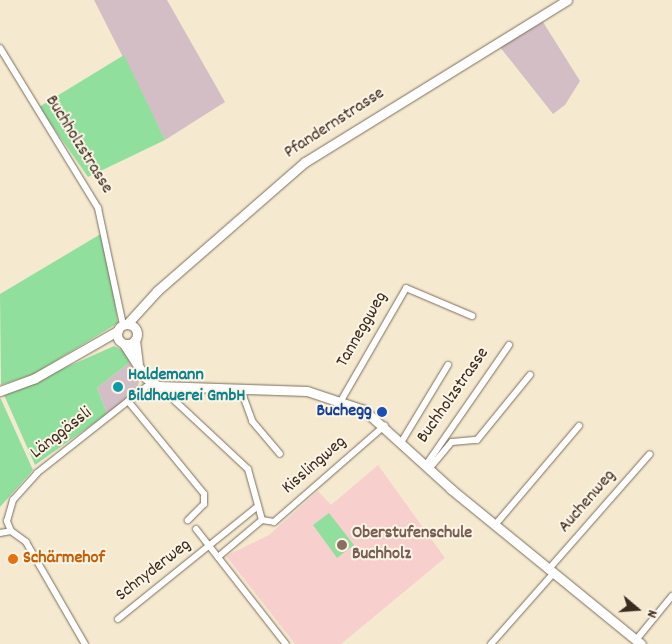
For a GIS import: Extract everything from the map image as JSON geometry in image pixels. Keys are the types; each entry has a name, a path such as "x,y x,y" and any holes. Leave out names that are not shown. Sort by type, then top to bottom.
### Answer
{"main road":[{"name":"Pfandernstrasse","path":"0,390 30,380 98,343 122,326 305,162 567,0"},
{"path":"138,363 135,340 143,306"},
{"path":"136,330 122,326 122,343 151,383"},
{"path":"98,343 122,343 135,340"},
{"name":"Buchholzstrasse","path":"151,383 172,388 307,391 342,399 386,425 428,467 495,525 638,642"}],"street":[{"name":"Buchholzstrasse","path":"0,48 98,208 122,326"},
{"name":"Tanneggweg","path":"342,399 406,288 472,316"},
{"name":"Buchholzstrasse","path":"428,467 509,345"},
{"name":"Buchholzstrasse","path":"402,440 448,365"},
{"path":"428,467 452,442 477,440 530,375"},
{"name":"Länggässli","path":"3,522 14,500 37,472 151,383"},
{"path":"172,388 175,401 248,469 262,520 218,557"},
{"path":"241,390 252,421 280,454"},
{"path":"128,401 204,494 204,504 188,520"},
{"name":"Kisslingweg","path":"262,520 274,522 386,425"},
{"path":"495,525 579,426"},
{"name":"Auchenweg","path":"491,644 650,454"},
{"name":"Schnyderweg","path":"118,619 258,506"},
{"path":"3,522 11,531 26,542 85,644"},
{"name":"Schnyderweg","path":"196,529 209,546"},
{"path":"0,533 11,531"},
{"path":"209,546 286,644"},
{"path":"638,642 672,596"}],"shaded area":[{"path":"94,0 167,0 225,102 165,140"},
{"path":"543,22 580,81 565,105 553,114 500,47"},
{"path":"130,362 139,381 137,391 107,414 97,388"},
{"name":"Oberstufenschule Buchholz","path":"378,465 445,558 341,644 295,644 226,556 269,535 318,491 331,505"}],"green space":[{"path":"124,55 165,140 88,177 39,107"},
{"path":"104,232 118,323 34,374 1,385 0,294"},
{"path":"114,346 124,351 130,362 97,388 107,414 35,465 4,395"},
{"path":"0,397 33,470 0,507"},
{"path":"329,513 354,545 337,558 313,525"}],"place":[{"name":"Haldemann Bildhauerei GmbH","path":"118,387"},
{"name":"Buchegg","path":"382,412"},
{"name":"Oberstufenschule Buchholz","path":"342,545"},
{"name":"Schärmehof","path":"13,559"}]}
